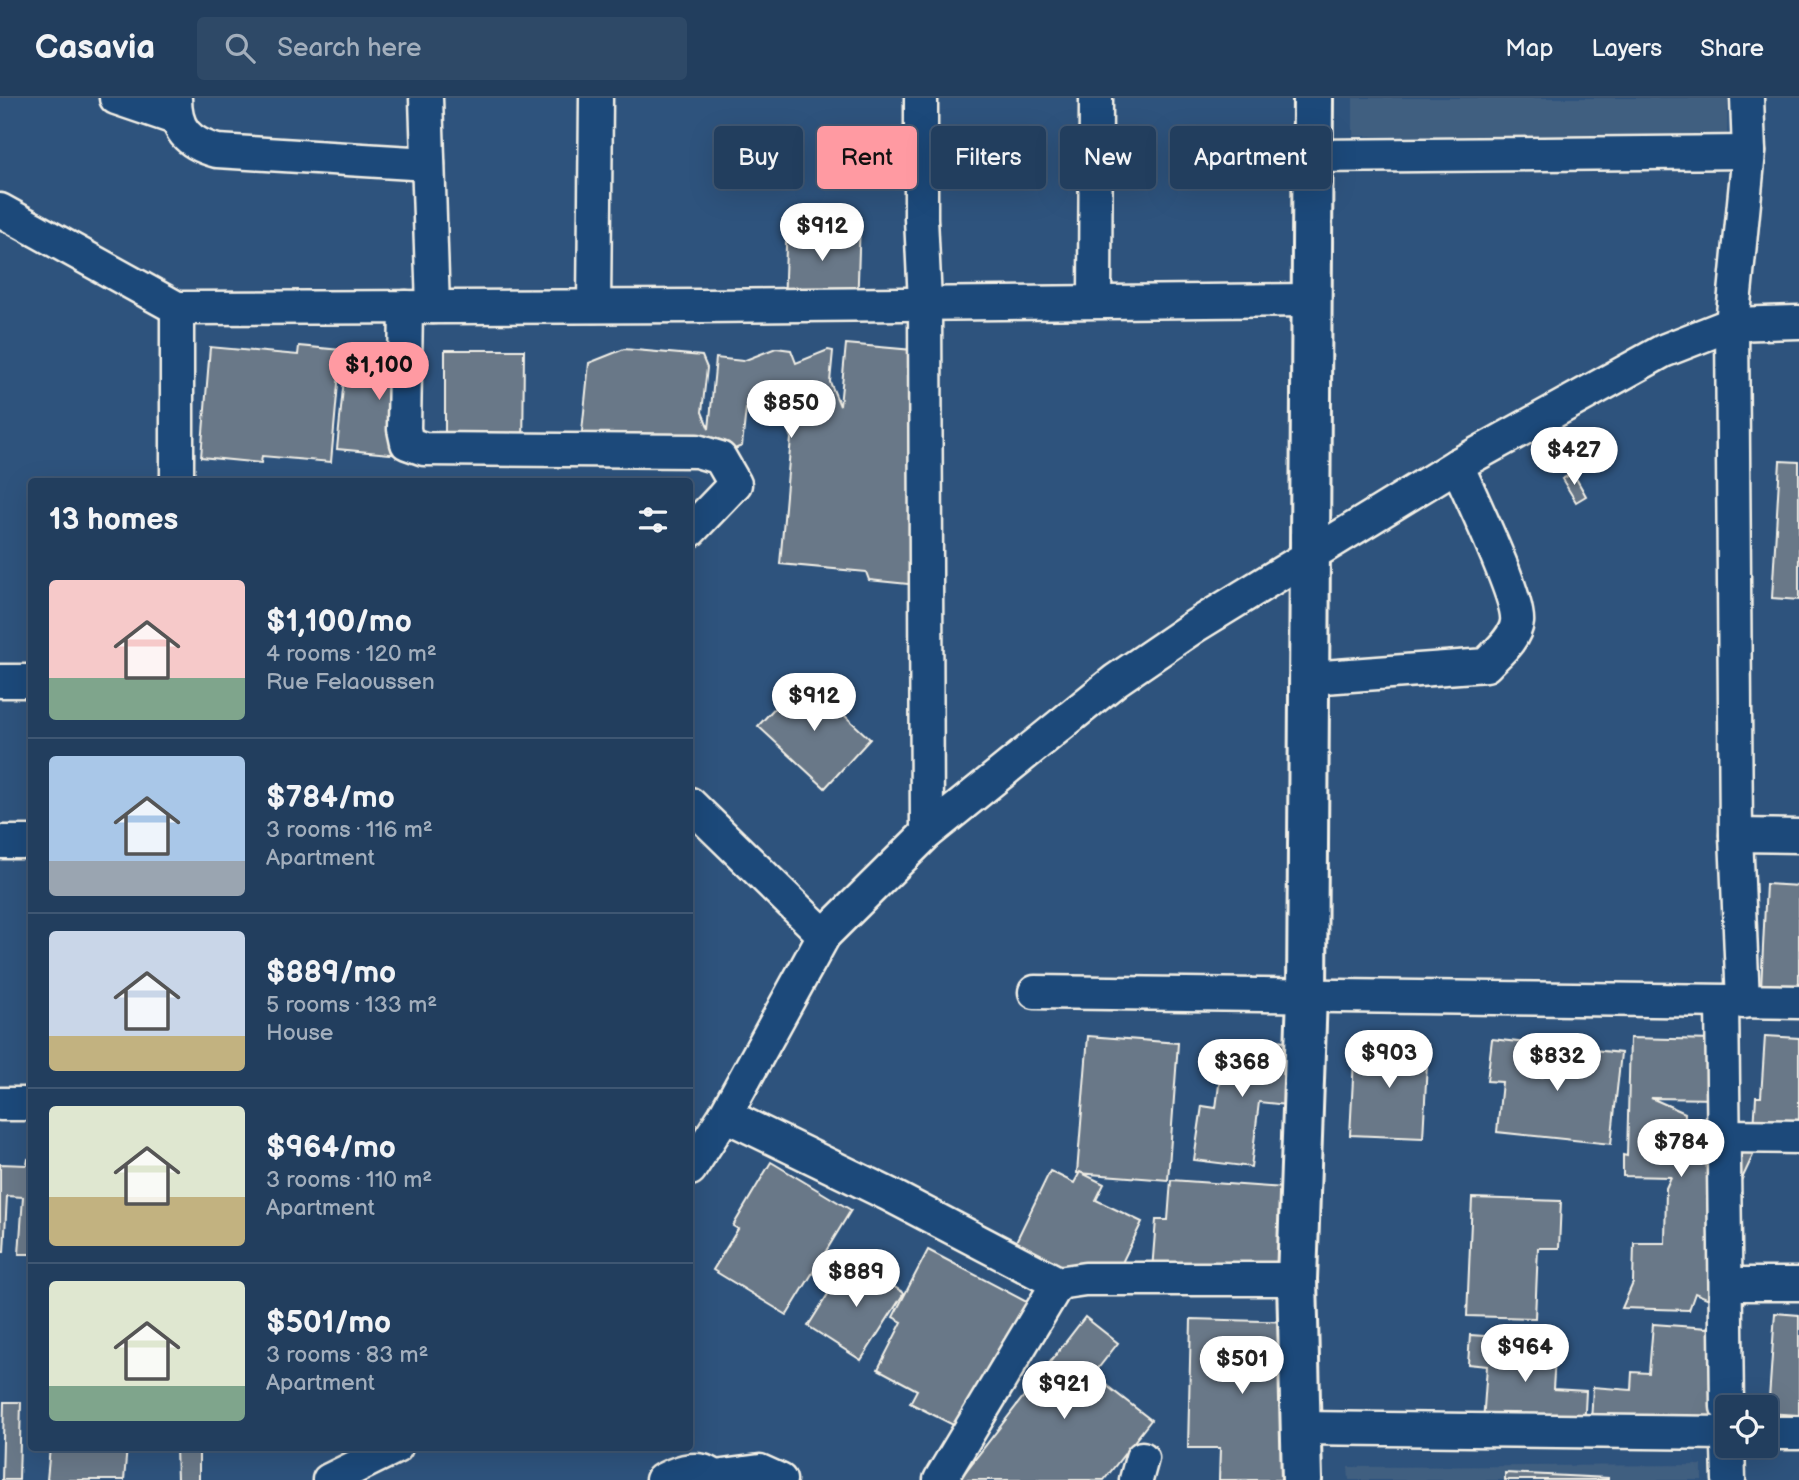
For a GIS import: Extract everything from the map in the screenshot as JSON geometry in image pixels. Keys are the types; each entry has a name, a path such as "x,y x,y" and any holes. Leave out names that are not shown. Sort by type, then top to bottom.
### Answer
{"street":[{"path":"116,98 175,108 184,134 200,146 217,151 428,163"},
{"path":"426,98 428,163 420,307 404,429 407,443 424,449 698,451 720,458 735,484 693,528"},
{"path":"594,306 596,98"},
{"path":"921,98 928,833"},
{"path":"1095,301 1096,98"},
{"path":"1313,98 1313,126"},
{"path":"1727,1395 1724,1136 1733,1002 1735,835 1732,324 1749,152 1748,98"},
{"path":"1331,156 1749,152"},
{"path":"1302,1480 1297,1279 1307,995 1312,189"},
{"path":"0,210 177,308 1311,300"},
{"path":"177,308 177,478"},
{"path":"693,1164 725,1115 824,935 928,833 1116,680 1195,626 1457,465 1663,351 1732,324 1799,322"},
{"path":"1310,678 1486,665 1507,643 1517,622 1512,593 1457,465"},
{"path":"0,681 28,681"},
{"path":"693,807 824,935"},
{"path":"1735,835 1799,836"},
{"path":"0,842 28,842"},
{"path":"1035,992 1799,1002"},
{"path":"0,1104 28,1104"},
{"path":"725,1115 888,1194 1058,1283 1085,1279 1297,1279"},
{"path":"1724,1136 1799,1137"},
{"path":"940,1480 1058,1283"},
{"path":"1726,1284 1799,1284"},
{"path":"1300,1428 1715,1433"},
{"path":"1778,1433 1799,1433"},
{"path":"329,1480 379,1451"},
{"path":"1728,1458 1729,1480"},
{"path":"662,1480 695,1469 707,1471 715,1479 760,1471 780,1480"}],"shaded area":[{"path":"1353,98 1728,98 1727,137 1353,136"},
{"path":"1702,1465 1702,1480 1349,1480 1348,1467"}],"building":[{"path":"787,216 860,219 857,311 784,308"},
{"path":"846,344 935,352 918,580 908,584 869,580 866,572 780,564 791,438 781,411 746,409 742,446 700,463 580,451 589,363 624,349 702,356 707,368 702,412 709,429 716,358 743,361 776,348 791,350 796,363 828,350 833,351 830,382 840,406"},
{"path":"299,346 341,350 331,462 262,456 261,463 201,457 210,347 298,355"},
{"path":"347,348 420,354 411,456 337,449"},
{"path":"445,350 524,350 523,458 445,458"},
{"path":"1780,461 1799,462 1799,600 1772,598"},
{"path":"1573,473 1586,496 1576,502 1562,479"},
{"path":"803,677 870,739 825,788 758,726"},
{"path":"1766,884 1799,886 1799,991 1761,989"},
{"path":"1088,1036 1178,1043 1168,1180 1077,1173"},
{"path":"1765,1036 1799,1038 1799,1147 1753,1145 1756,1097 1761,1097"},
{"path":"1258,1038 1294,1042 1286,1105 1259,1102 1251,1167 1194,1160 1202,1106 1216,1108 1220,1077 1204,1075 1208,1047 1255,1053"},
{"path":"1630,1038 1714,1040 1718,1099 1651,1098 1685,1113 1684,1136 1711,1148 1756,1149 1741,1181 1730,1176 1729,1240 1741,1246 1741,1272 1726,1306 1695,1293 1689,1310 1622,1308 1633,1283 1634,1243 1665,1243 1666,1188 1671,1177 1623,1176 1623,1155 1627,1156"},
{"path":"1492,1039 1526,1043 1523,1075 1543,1077 1547,1045 1621,1053 1611,1144 1497,1132 1502,1082 1487,1081"},
{"path":"1355,1041 1428,1044 1423,1138 1350,1135"},
{"path":"28,1159 28,1254 19,1254 23,1197 7,1196 4,1252 0,1252 0,1164 27,1165"},
{"path":"771,1162 851,1210 787,1315 713,1270 738,1229 733,1226"},
{"path":"1050,1171 1074,1183 1080,1172 1104,1184 1096,1200 1142,1222 1115,1277 1102,1270 1090,1295 1009,1256"},
{"path":"1171,1180 1285,1188 1279,1278 1152,1270 1156,1220 1168,1220"},
{"path":"1472,1198 1561,1201 1559,1248 1538,1248 1535,1318 1467,1316"},
{"path":"928,1250 1038,1308 1007,1366 992,1359 957,1427 910,1403 917,1390 878,1369 902,1322 893,1317"},
{"path":"850,1259 904,1293 861,1360 808,1326"},
{"path":"1775,1313 1799,1315 1799,1415 1778,1414 1778,1395 1769,1395"},
{"path":"1085,1317 1118,1343 1093,1375 1151,1420 1104,1480 959,1480"},
{"path":"1191,1319 1293,1322 1289,1480 1219,1480 1220,1448 1188,1448"},
{"path":"1653,1324 1736,1330 1730,1395 1715,1395 1715,1432 1591,1422 1593,1387 1631,1390 1632,1372 1649,1373"},
{"path":"1470,1335 1556,1341 1553,1389 1586,1391 1584,1430 1483,1423 1487,1366 1468,1364"},
{"path":"4,1402 21,1402 19,1480 2,1480"},
{"path":"50,1451 127,1451 124,1480 47,1480"},
{"path":"176,1451 199,1451 199,1480 177,1480"},
{"path":"1505,1473 1608,1478 1608,1480 1505,1480"}]}
